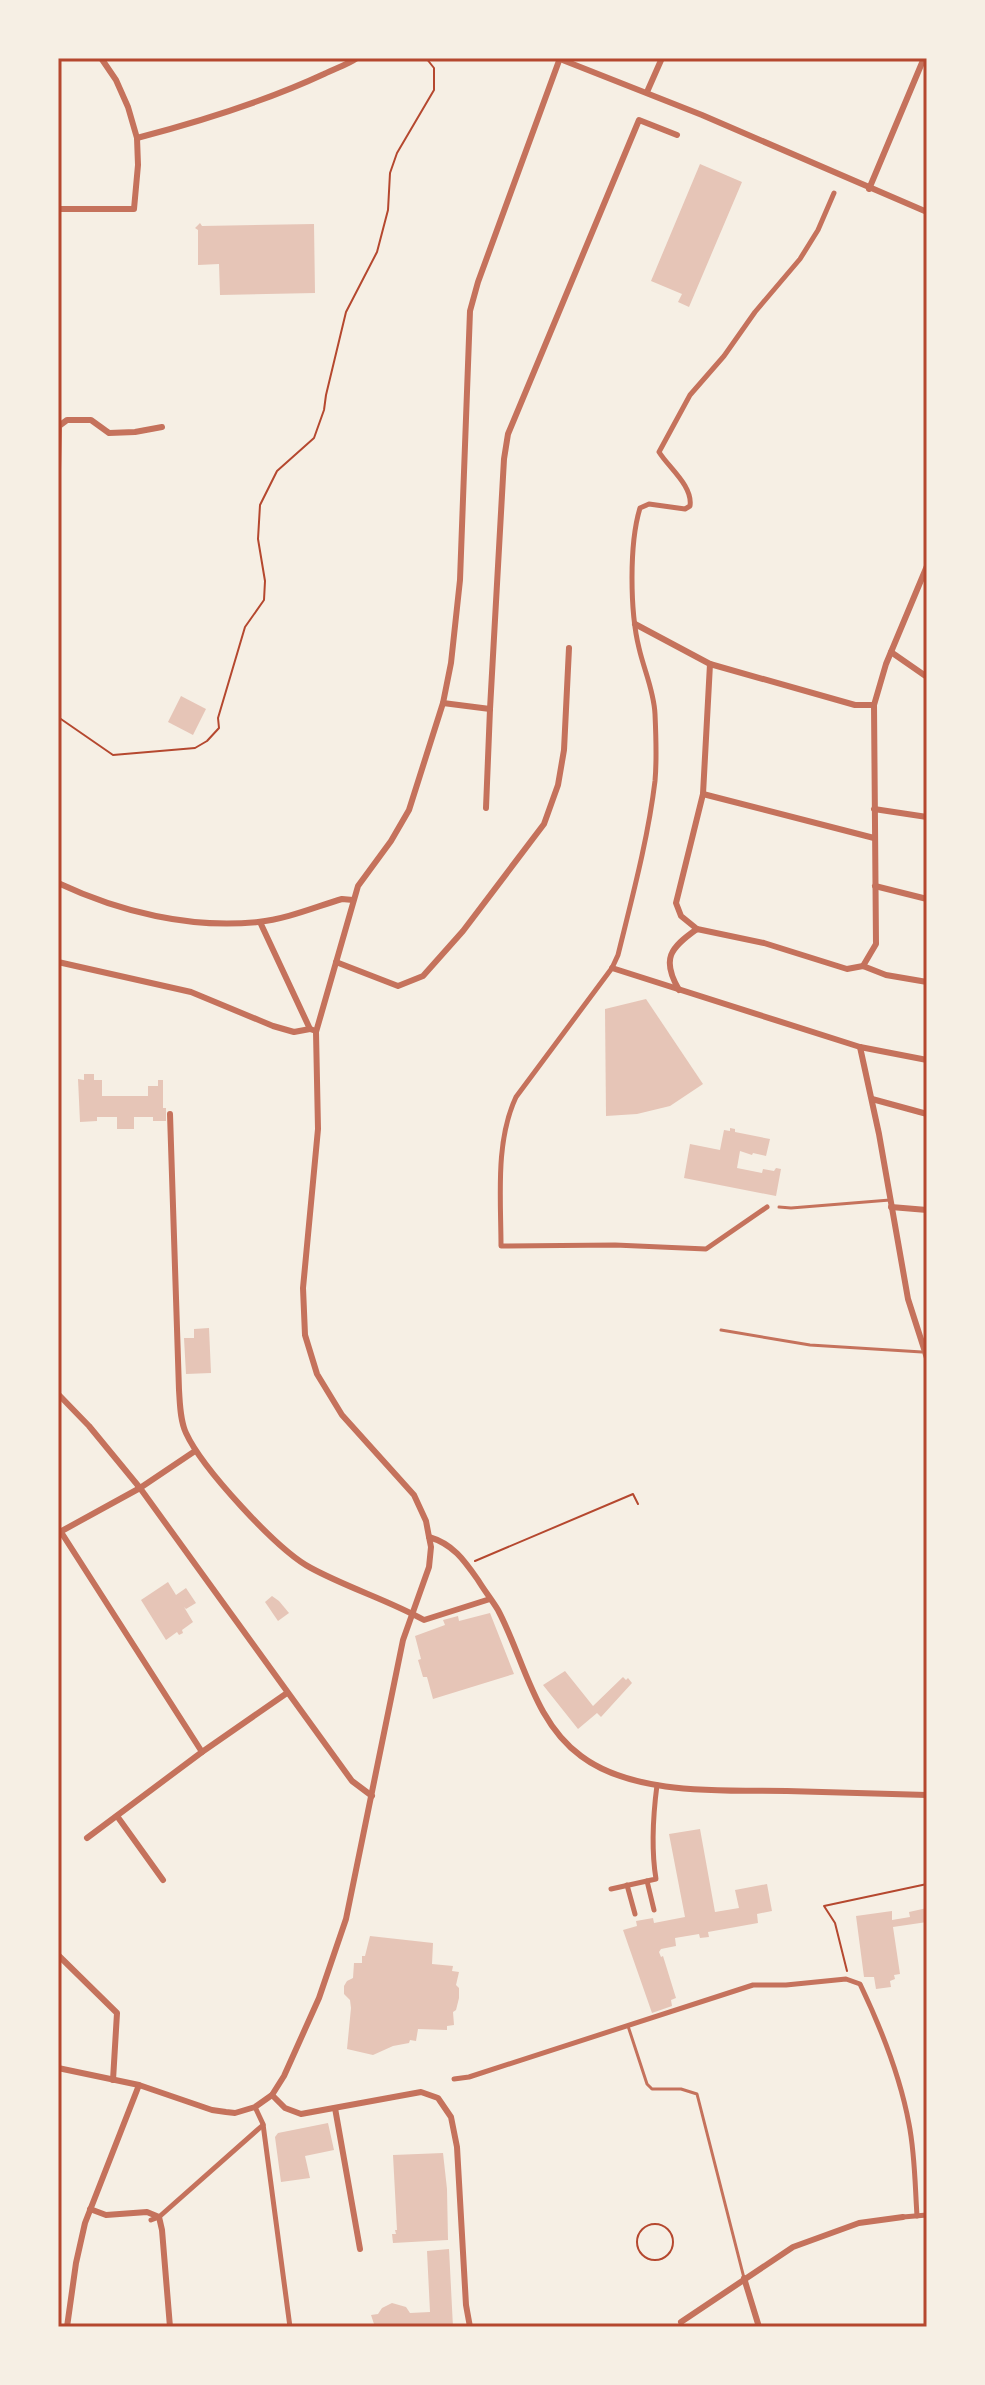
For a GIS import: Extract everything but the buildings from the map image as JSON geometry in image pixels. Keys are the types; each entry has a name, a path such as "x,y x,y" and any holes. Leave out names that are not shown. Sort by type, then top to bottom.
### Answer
{"street":[{"path":"58,209 134,209 137,138 116,80 101,58"},
{"path":"137,138 240,109 299,87 357,58"},
{"path":"647,92 662,58"},
{"path":"869,189 924,58"},
{"path":"58,2068 139,2085 212,2110 235,2113 255,2107 272,2095 306,2028 346,1919 403,1640 429,1567 431,1547 426,1521 414,1495 342,1415 323,1387 305,1335 304,1275 318,1129 313,1030 358,886 409,810 443,703 451,663 460,580 470,311 560,59 647,92 927,212"},
{"path":"486,808 504,459 508,434 639,120 677,135"},
{"path":"767,1207 706,1249 615,1245 501,1246 501,1166 508,1115 516,1097 612,968 618,955 655,779 655,711 635,624 633,567 640,508 649,504 685,509 690,506 691,499 684,482 669,468 659,452 690,395 800,259 818,230 834,193"},
{"path":"58,470 59,426 67,420 91,420 109,433 162,427"},
{"path":"863,966 876,944 874,705 891,652 927,566"},
{"path":"635,624 710,664 855,705 874,705"},
{"path":"336,962 398,986 423,976 463,931 544,824 558,785 564,750 569,648"},
{"path":"891,652 927,677"},
{"path":"710,664 703,794 676,903 681,916 697,929 764,943 847,969 863,966 886,975 927,982"},
{"path":"443,703 490,709"},
{"path":"703,794 874,838"},
{"path":"874,809 927,817"},
{"path":"58,883 111,905 159,917 232,923 260,922 342,899 353,900"},
{"path":"875,886 927,899"},
{"path":"260,922 313,1030"},
{"path":"679,990 668,964 673,948 697,929"},
{"path":"58,962 191,992 294,1032 313,1030"},
{"path":"612,968 860,1047 927,1060"},
{"path":"860,1047 908,1299 927,1355"},
{"path":"872,1099 927,1114"},
{"path":"170,1114 179,1390 184,1429 195,1451 272,1539 308,1567 424,1620 490,1599"},
{"path":"891,1204 927,1210"},
{"path":"58,1394 140,1488 352,1781 372,1796"},
{"path":"195,1451 140,1488 60,1532 202,1752"},
{"path":"429,1537 443,1541 466,1564 504,1623 546,1717 567,1745 582,1758 622,1776 657,1785 706,1790 927,1795"},
{"path":"87,1838 287,1693"},
{"path":"611,1889 656,1879 654,1819 657,1785"},
{"path":"117,1816 163,1880"},
{"path":"647,1881 654,1910"},
{"path":"627,1885 635,1914"},
{"path":"58,1955 117,2013 113,2080"},
{"path":"454,2079 469,2077 753,1985 846,1979 860,1984 894,2065 909,2124 917,2216"},
{"path":"67,2327 76,2263 90,2209 139,2085"},
{"path":"272,2095 285,2108 301,2114 421,2092 438,2098 451,2117 457,2147 466,2305 470,2327"},
{"path":"255,2107 263,2124 290,2327"},
{"path":"335,2108 360,2249"},
{"path":"155,2219 263,2124"},
{"path":"90,2209 106,2215 147,2212 155,2219 162,2230 170,2327"},
{"path":"677,2325 793,2247 859,2223 927,2215"},
{"path":"744,2278 759,2327"}],"lane":[{"path":"779,1207 891,1204"},
{"path":"721,1330 810,1345 927,1355"},
{"path":"628,2026 647,2084 652,2089 681,2089 697,2094 744,2278"}],"path":[{"path":"58,717 113,755 195,748 219,728 218,718 245,627 264,600 265,581 258,539 260,505 277,471 314,438 324,410 346,312 377,252 388,210 390,173 397,153 434,90 434,68 426,58"},
{"path":"466,1564 633,1494 638,1504"},
{"path":"850,1981 835,1923 824,1906 927,1884"},
{"path":"653,2224 668,2229 674,2243 672,2251 657,2261 640,2253 636,2244 638,2234 644,2227 653,2224"}]}
